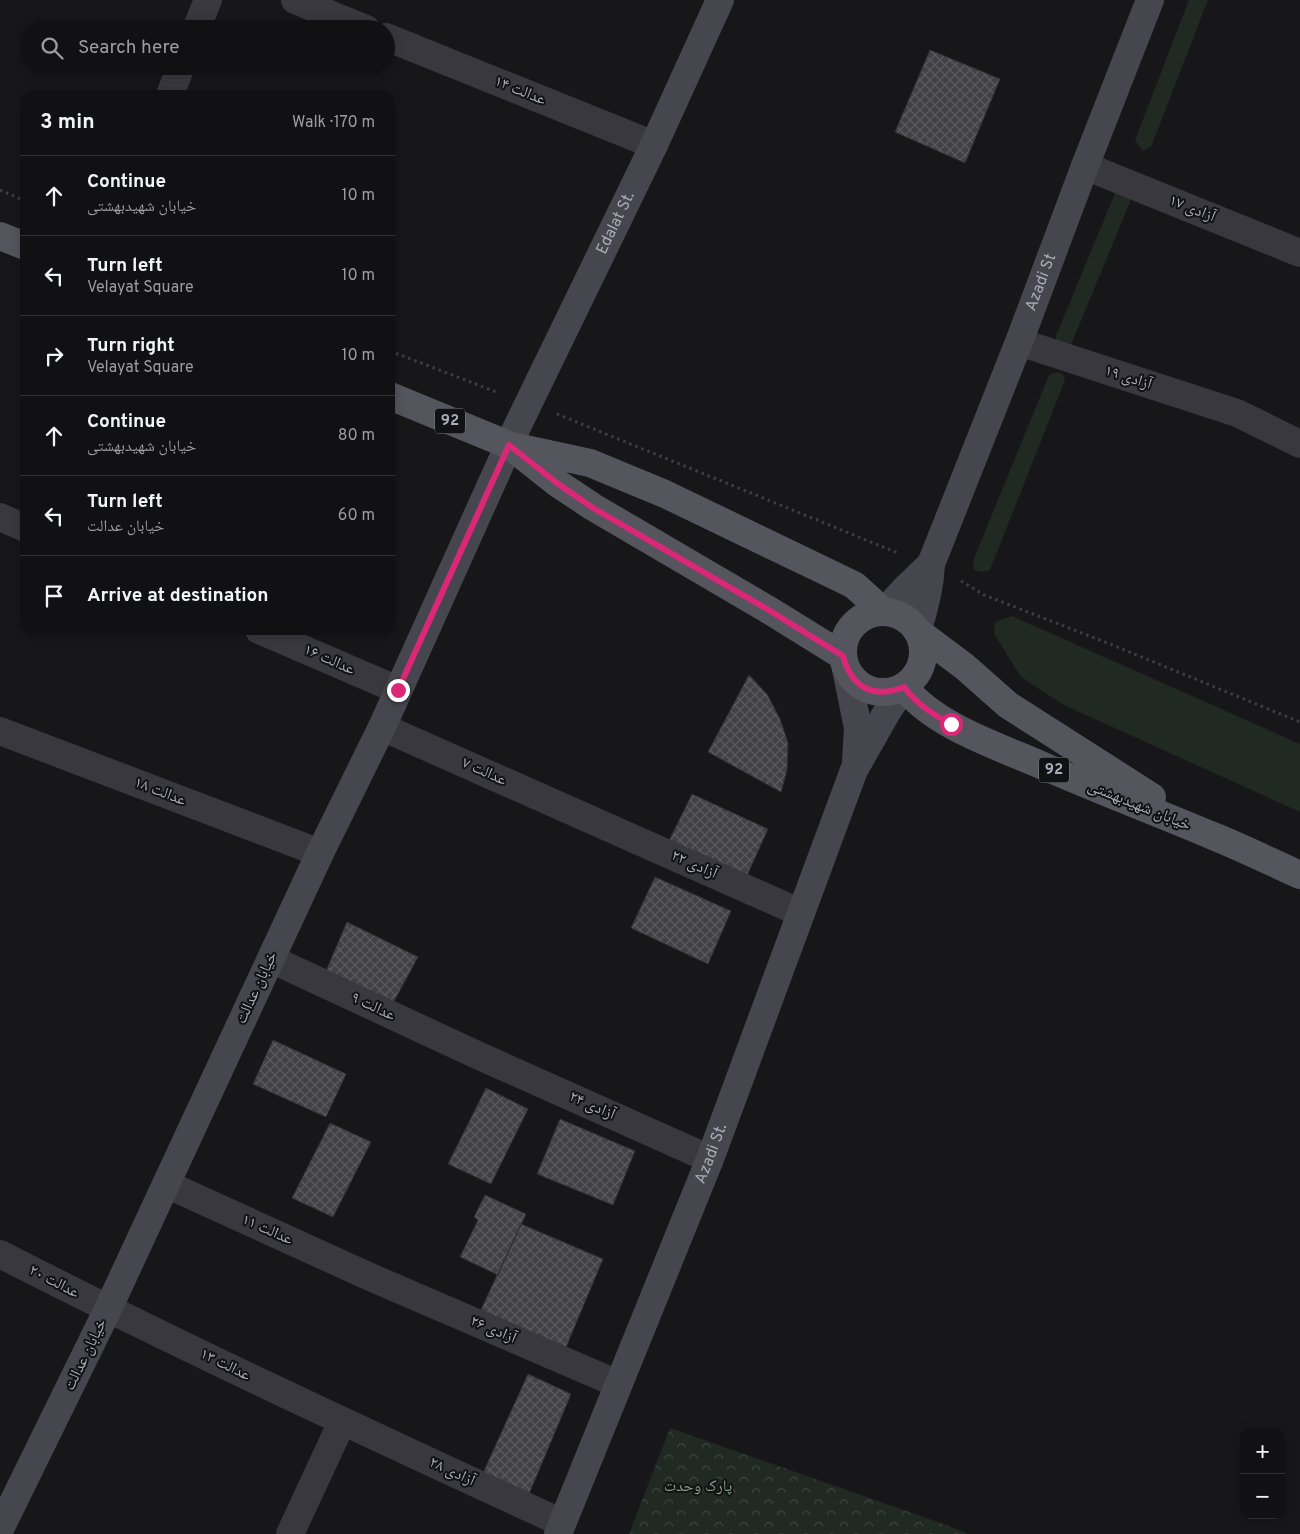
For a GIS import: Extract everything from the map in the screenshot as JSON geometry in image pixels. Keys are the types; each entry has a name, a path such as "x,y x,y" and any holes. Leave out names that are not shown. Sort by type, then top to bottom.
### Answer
{"main road":[{"name":"Edalat St.","path":"509,445 654,145 720,0"},
{"name":"Azadi St","path":"932,564 1020,342 1085,166 1150,0"},
{"path":"0,236 20,244"},
{"name":"92","path":"395,398 509,445 557,483 593,508 767,609 845,663"},
{"path":"509,445 590,463 665,494 846,580 884,612"},
{"name":"خیابان عدالت","path":"0,1529 108,1309 320,852 382,727 509,445"},
{"path":"884,612 932,564"},
{"path":"854,770 888,710 904,687 914,678 920,667 923,655 922,642 917,631 927,604 932,564"},
{"path":"854,770 858,728 845,663 844,643 849,630 858,620 871,614 884,612 897,615 908,621 917,631 965,667 1008,705 1215,836"},
{"path":"845,663 854,681 866,688 879,692 892,691 904,687"},
{"name":"خیابان شهیدبهشتی","path":"904,687 929,712 951,724 1082,783 1215,836 1300,875"},
{"name":"Azadi St.","path":"560,1528 710,1159 854,770"}],"street":[{"path":"200,20 208,0"},
{"path":"295,0 344,20"},
{"name":"عدالت ۱۴","path":"395,41 654,145"},
{"path":"172,90 178,75"},
{"name":"آزادی ۱۷","path":"1085,166 1300,253"},
{"name":"آزادی ۱۹","path":"1020,342 1237,413 1300,444"},
{"path":"0,517 20,526"},
{"name":"عدالت ۱۶","path":"271,635 398,690"},
{"name":"عدالت ۷","path":"382,727 586,817"},
{"name":"عدالت ۱۸","path":"0,731 320,852"},
{"name":"آزادی ۲۲","path":"586,817 801,913"},
{"name":"عدالت ۹","path":"271,959 475,1054"},
{"name":"آزادی ۲۴","path":"475,1054 710,1159"},
{"name":"عدالت ۱۱","path":"166,1184 368,1276"},
{"name":"عدالت ۲۰","path":"0,1254 108,1309"},
{"name":"آزادی ۲۶","path":"368,1276 618,1384"},
{"name":"عدالت ۱۳","path":"108,1309 342,1422"},
{"path":"290,1534 342,1422"},
{"name":"آزادی ۲۸","path":"342,1422 560,1528"}],"path":[{"path":"0,190 20,199"},
{"path":"395,353 439,372 576,421 895,552 932,564 984,595 1105,642 1300,722"}],"green space":[{"path":"1189,0 1208,0 1151,147 1143,151 1135,140"},
{"path":"1122,188 1130,193 1130,202 1071,345 1056,345 1056,336 1115,193"},
{"path":"1058,372 1063,374 1065,380 990,570 981,572 974,570 973,561 1049,375"},
{"path":"1012,616 1300,744 1300,812 1064,705 1021,677 994,634 995,622"},
{"name":"پارک وحدت","path":"670,1428 949,1526 968,1534 629,1534"}],"building":[{"path":"930,50 1000,79 965,163 895,132"},
{"path":"749,675 767,694 780,719 788,743 787,770 781,792 708,752"},
{"path":"692,794 768,829 745,880 668,843"},
{"path":"655,877 731,911 708,964 631,928"},
{"path":"347,922 418,957 392,1005 326,971"},
{"path":"273,1040 346,1074 326,1117 253,1084"},
{"path":"486,1088 528,1109 491,1184 448,1164"},
{"path":"560,1119 635,1151 613,1205 537,1174"},
{"path":"330,1123 371,1142 333,1217 292,1198"},
{"path":"485,1195 526,1214 498,1275 460,1257 478,1220 474,1217"},
{"path":"521,1224 603,1259 564,1352 478,1316"},
{"path":"528,1374 571,1394 529,1494 483,1473"}],"route":[{"path":"398,690 509,445 557,483 593,508 767,609 843,656 846,669 854,681 866,688 879,692 892,691 904,687 929,712 951,724"}]}
